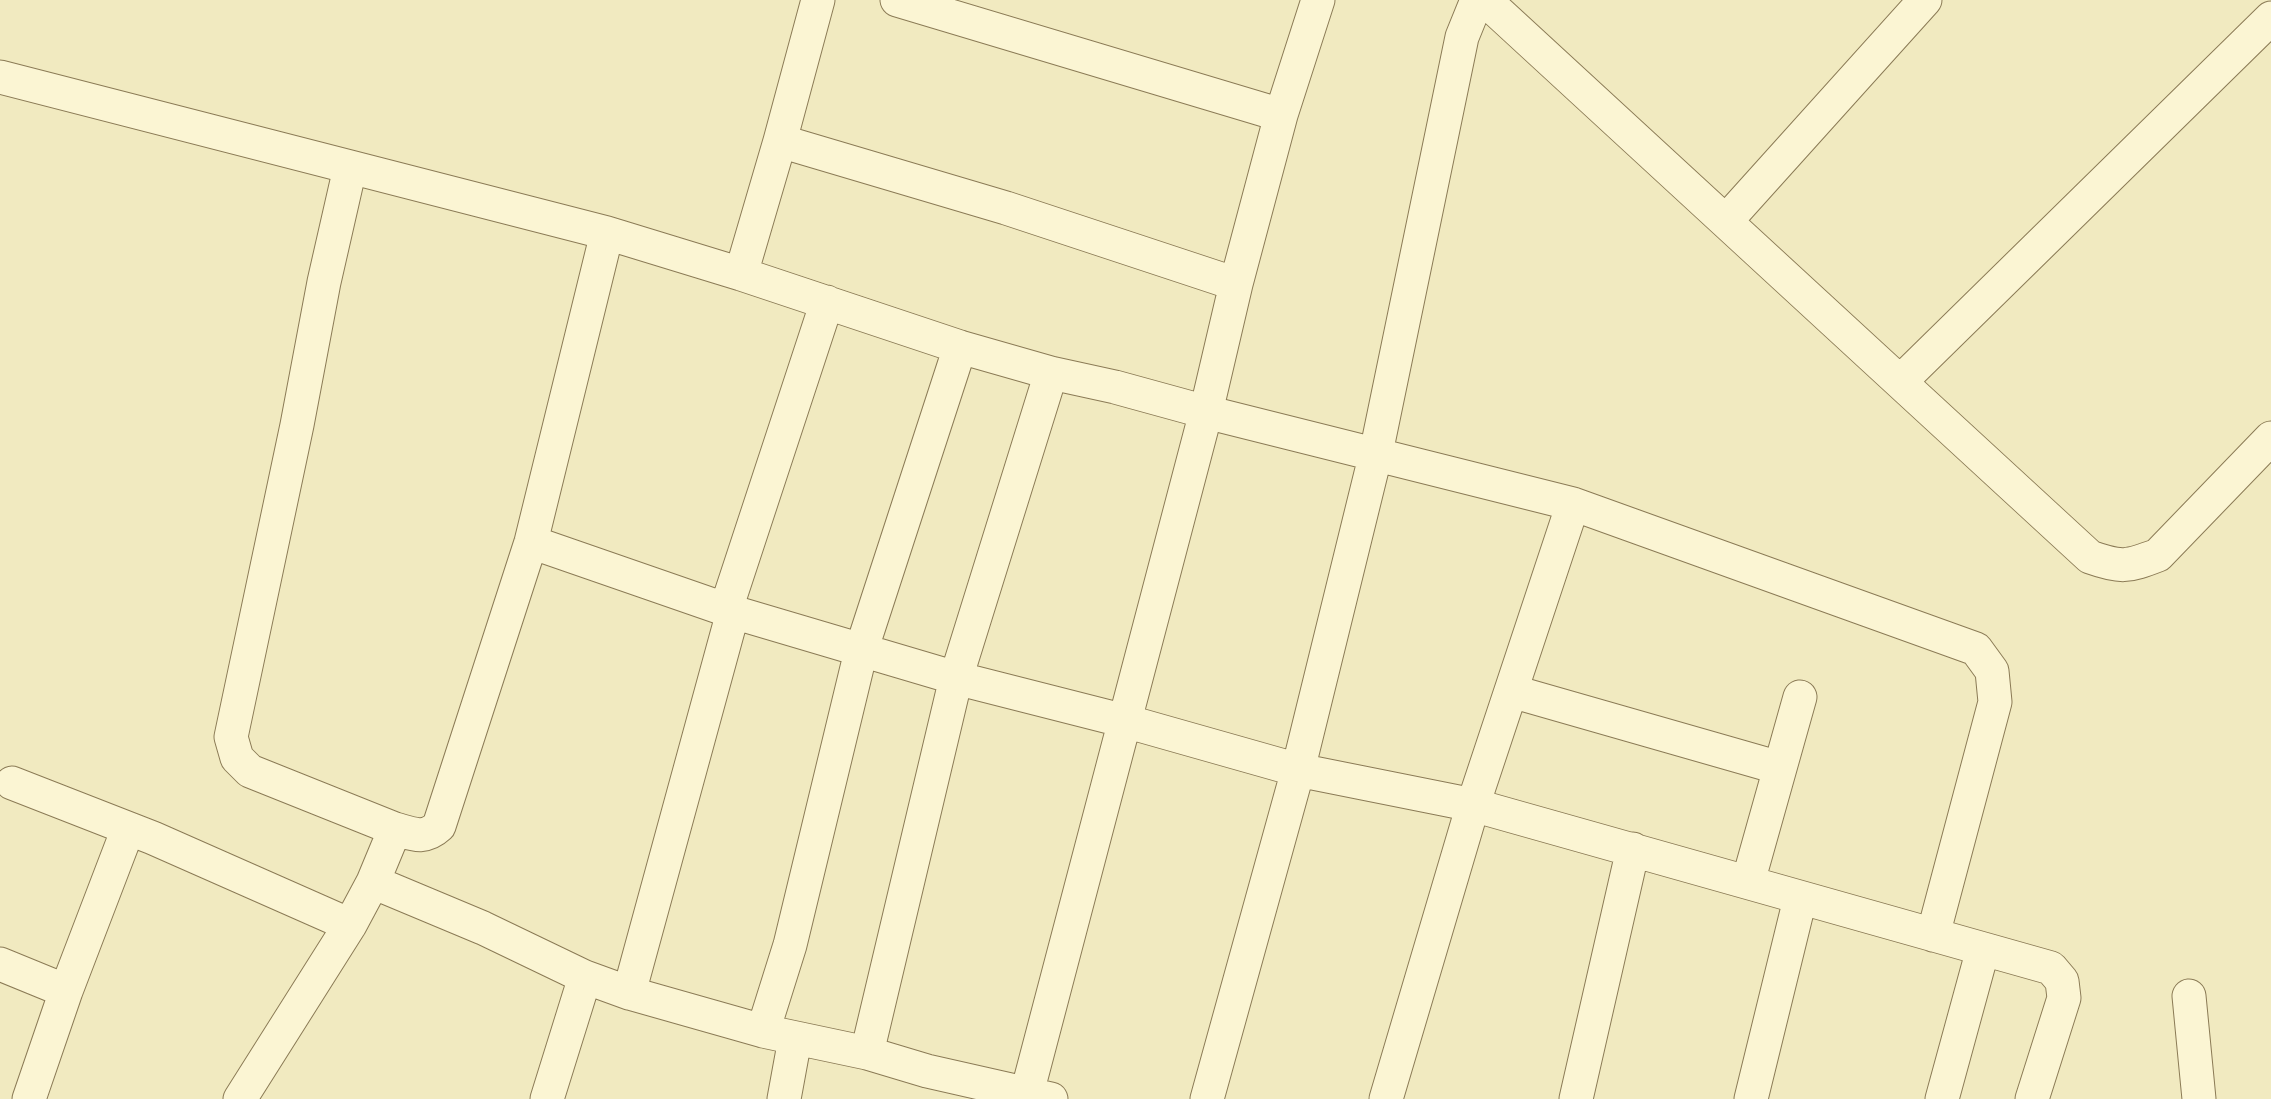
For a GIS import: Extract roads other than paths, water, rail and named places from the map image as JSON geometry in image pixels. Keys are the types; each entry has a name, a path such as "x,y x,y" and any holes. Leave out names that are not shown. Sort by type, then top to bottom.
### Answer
{"street":[{"path":"741,274 818,0"},
{"path":"897,0 1281,116"},
{"path":"373,882 483,928 585,977 629,993 795,1039 867,1053 927,1071 1039,1096 1125,721 1206,411 1236,284 1281,116 1318,0"},
{"path":"1207,1099 1298,770 1376,453 1462,37 1477,0"},
{"path":"1485,0 2090,557 2116,566 2133,564 2158,555 2271,438"},
{"path":"1726,221 1925,0"},
{"path":"1900,382 2271,18"},
{"path":"0,77 607,233 1051,373 1115,387 1573,504 1976,649 1992,671 1995,702 1933,935"},
{"path":"780,141 1006,208 1236,284"},
{"path":"350,168 324,282 297,425 231,737 237,758 250,771 395,830 422,837 432,833 439,826 531,542 607,233"},
{"path":"629,993 729,610 828,302"},
{"path":"763,1030 789,945 861,651 960,346"},
{"path":"867,1053 956,678 1051,373"},
{"path":"1386,1099 1473,805 1573,504"},
{"path":"531,542 729,610 956,678 1125,721 1298,770 1473,805 2051,968 2062,981 2064,998 2032,1099"},
{"path":"1511,691 1780,768"},
{"path":"1748,882 1800,697"},
{"path":"12,783 153,838 350,925"},
{"path":"29,1099 66,991 128,829"},
{"path":"240,1099 350,925 373,882 395,830"},
{"path":"1576,1099 1633,849"},
{"path":"1751,1099 1800,899"},
{"path":"1942,1099 1983,949"},
{"path":"0,964 66,991"},
{"path":"547,1099 585,977"},
{"path":"2189,996 2199,1099"},
{"path":"784,1099 795,1039"}]}
